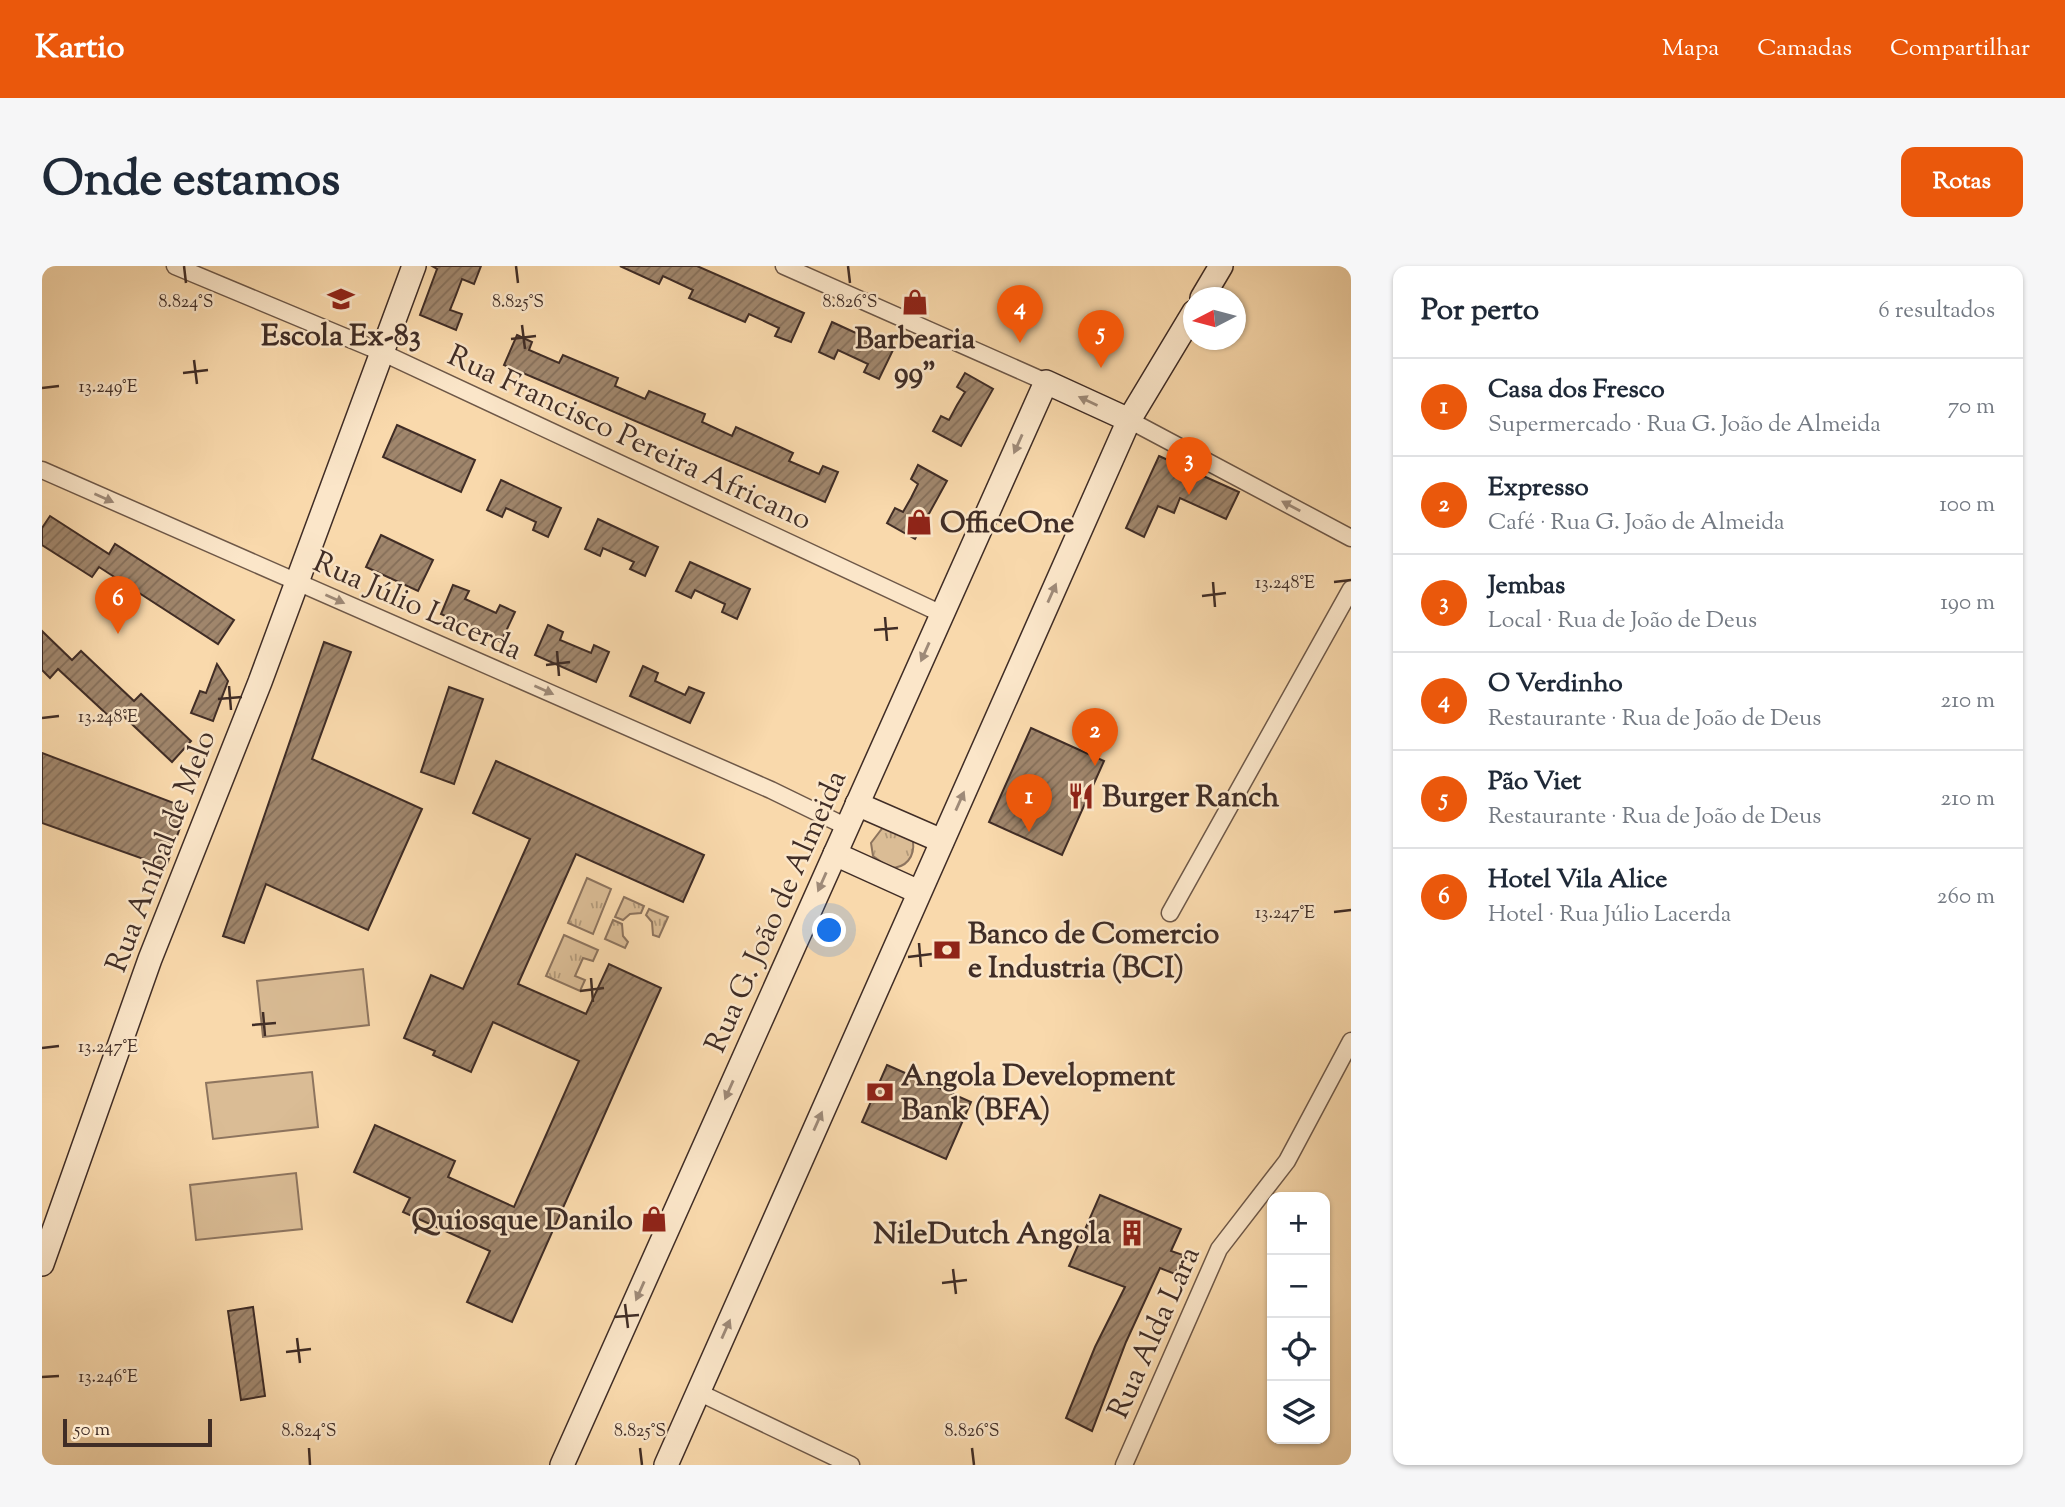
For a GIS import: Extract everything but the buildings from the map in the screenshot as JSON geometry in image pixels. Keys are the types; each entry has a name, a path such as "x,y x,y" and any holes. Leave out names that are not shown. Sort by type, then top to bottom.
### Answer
{"street":[{"name":"Rua Francisco Pereira Africano","path":"175,266 381,352 942,614"},
{"name":"Rua Aníbal de Melo","path":"42,1264 150,959 297,583 414,266"},
{"path":"1209,287 1221,266"},
{"path":"790,267 1129,420 1351,538"},
{"path":"666,1465 1129,420 1183,330"},
{"name":"Rua G. João de Almeida","path":"562,1465 1046,382"},
{"name":"Rua Júlio Lacerda","path":"42,470 771,790 847,827"},
{"path":"1170,912 1351,589"},
{"path":"858,804 942,841"},
{"path":"835,854 919,892"},
{"name":"Rua Alda Lara","path":"1124,1465 1219,1249 1287,1161 1351,1041"},
{"path":"698,1392 851,1465"}],"green space":[{"path":"884,826 913,841 911,857 901,866 890,868 873,856 871,843"},
{"path":"587,878 611,889 593,934 568,923"},
{"path":"624,897 644,906 641,913 630,914 623,920 615,917"},
{"path":"649,909 668,917 659,937 653,935 652,922 646,915"},
{"path":"613,920 622,924 623,936 628,942 625,948 605,939"},
{"path":"564,935 598,950 593,961 583,958 575,976 585,980 580,991 546,976"},
{"path":"363,969 369,1025 263,1037 257,981"},
{"path":"312,1072 318,1127 213,1139 206,1083"},
{"path":"296,1173 302,1229 196,1240 190,1185"}],"place":[{"name":"Escola Ex-83","path":"341,299"},
{"name":"Barbearia 99\"","path":"915,302"},
{"name":"O Verdinho","path":"1020,343"},
{"name":"Pão Viet","path":"1101,368"},
{"name":"Jembas","path":"1189,495"},
{"name":"OfficeOne","path":"919,522"},
{"name":"Hotel Vila Alice","path":"118,634"},
{"name":"Expresso","path":"1095,766"},
{"name":"Burger Ranch","path":"1081,796"},
{"name":"Casa dos Fresco","path":"1029,832"},
{"name":"Banco de Comercio e Industria (BCI)","path":"947,950"},
{"name":"Angola Development Bank (BFA)","path":"880,1092"},
{"name":"Quiosque Danilo","path":"654,1219"},
{"name":"NileDutch Angola","path":"1132,1233"}]}
